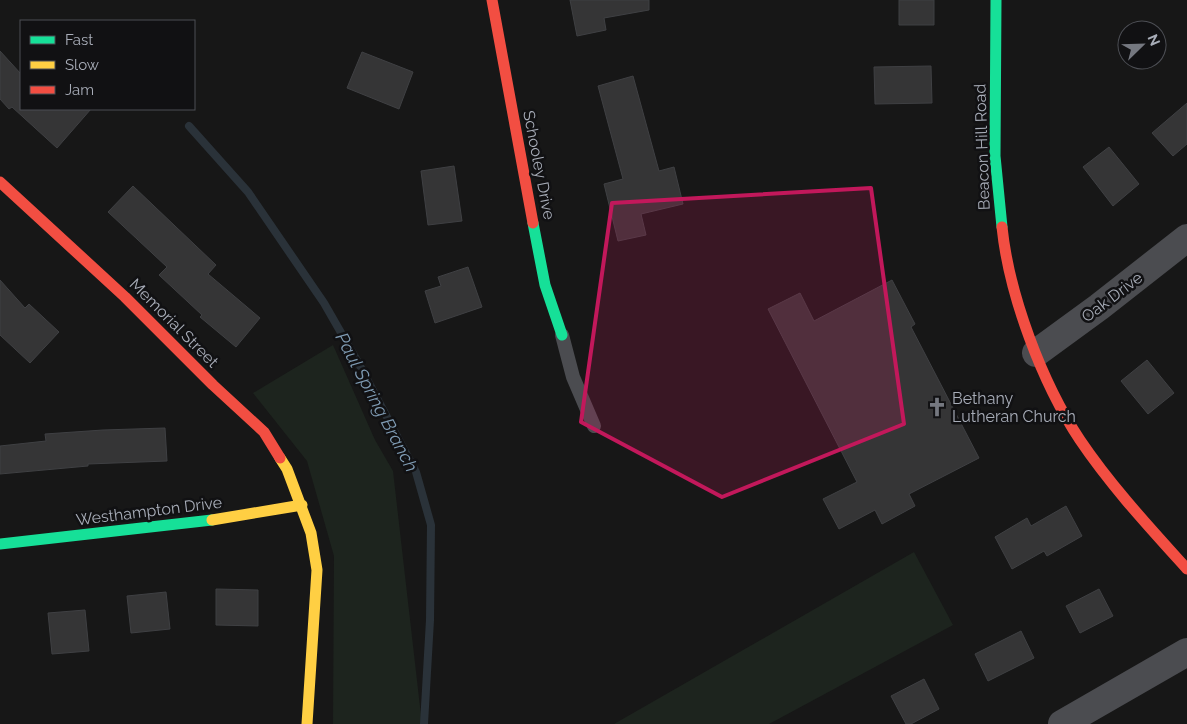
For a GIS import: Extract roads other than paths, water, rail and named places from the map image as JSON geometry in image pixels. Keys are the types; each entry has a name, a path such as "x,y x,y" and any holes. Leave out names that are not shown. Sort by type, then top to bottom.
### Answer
{"street":[{"name":"Schooley Drive","path":"492,0 545,285 562,335"},
{"name":"Beacon Hill Road","path":"996,0 995,156 999,212 1004,247 1019,308 1036,353 1063,412 1081,441 1139,516 1187,569"},
{"name":"Memorial Street","path":"0,182 125,296 213,385 264,432 287,469 311,533 317,570 307,724"},
{"name":"Oak Drive","path":"1036,353 1099,307 1187,238"},
{"name":"Westhampton Drive","path":"0,544 226,518 302,505"},
{"path":"1062,724 1187,652"}],"lane":[{"path":"562,335 573,377 594,426"}],"waterway":[{"name":"Paul Spring Branch","path":"189,126 248,192 324,303 359,364 416,472 431,525 430,620 424,724"}],"place":[{"name":"Bethany Lutheran Church","path":"937,407"}]}
